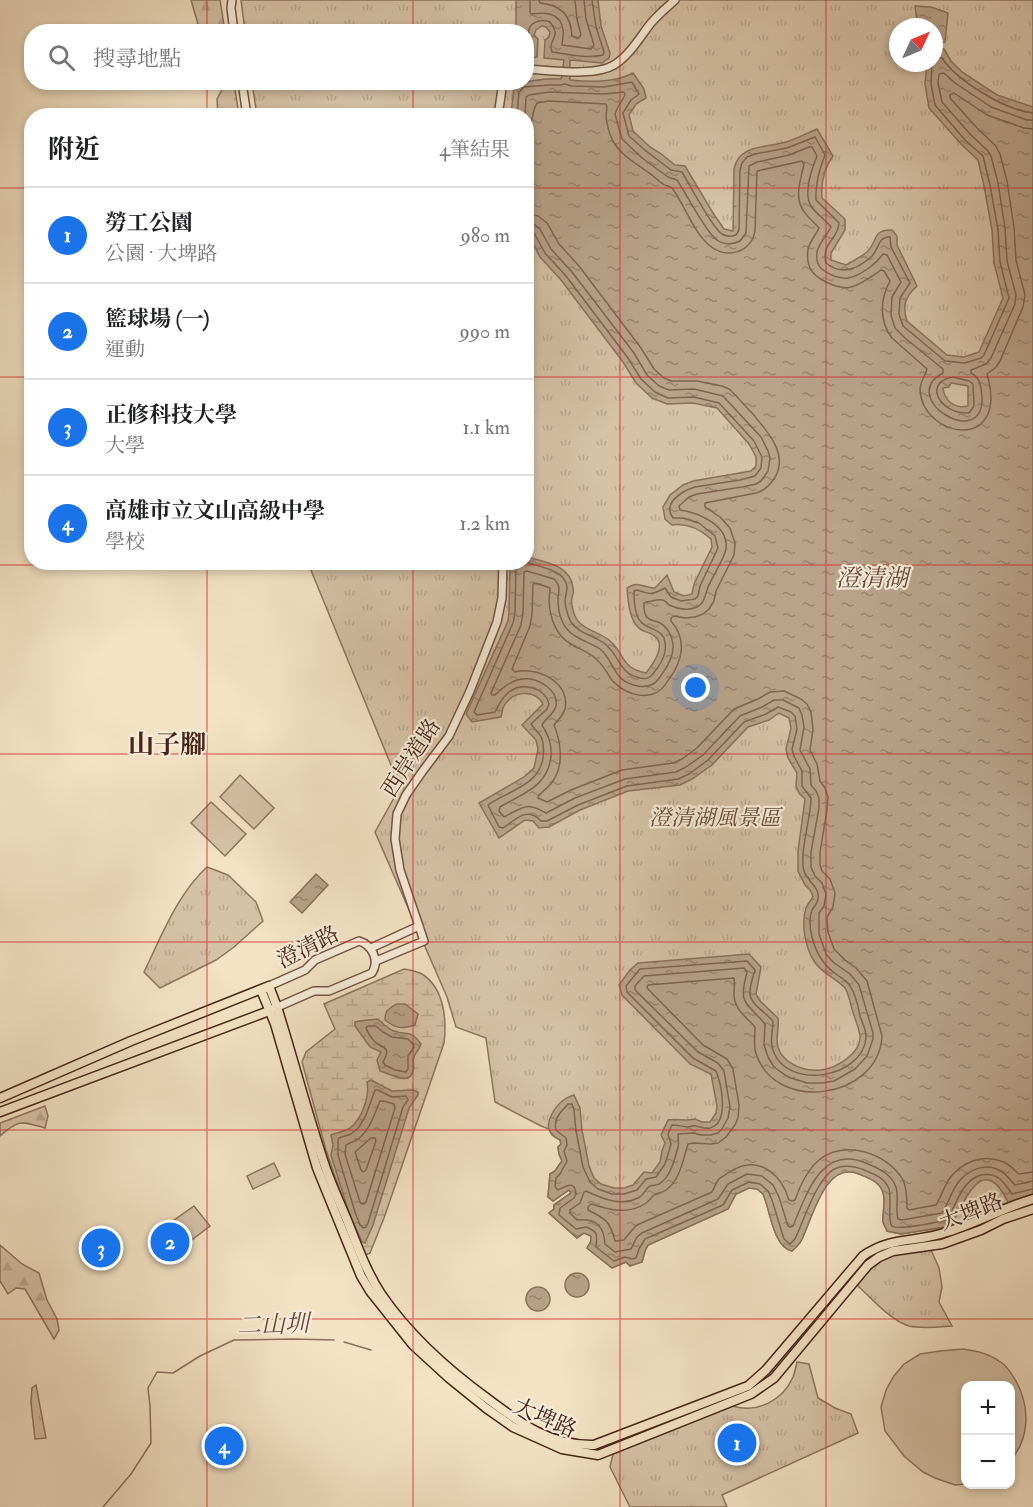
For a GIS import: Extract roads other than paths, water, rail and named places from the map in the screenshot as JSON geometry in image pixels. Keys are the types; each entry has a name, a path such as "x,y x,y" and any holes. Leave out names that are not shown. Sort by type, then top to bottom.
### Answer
{"main road":[{"name":"大埤路","path":"265,988 326,1169 368,1273 382,1295 422,1342 473,1388 526,1426 559,1441 581,1446 594,1445 748,1386 766,1370 863,1256 873,1249 887,1243 946,1233 1033,1199"},
{"name":"澄清路","path":"0,1098 131,1041 265,988"},
{"name":"大埤路","path":"273,1009 275,1024 317,1168 361,1276 370,1291 413,1345 449,1378 513,1427 562,1449 598,1455 751,1394 774,1378 868,1265 879,1257 893,1251 942,1244 1033,1209"},
{"name":"澄清路","path":"0,1112 273,1009"}],"street":[{"path":"232,0 233,24"},
{"path":"534,69 576,72 600,70 614,65 675,0"},
{"path":"243,90 246,108"},
{"path":"499,108 502,90"},
{"name":"西岸道路","path":"376,961 424,941 400,870 395,839 397,814 406,795 449,736 485,655 497,622 502,598 503,570"},
{"path":"371,948 418,926"},
{"name":"澄清路","path":"265,988 305,970 315,960 359,941 371,948 376,961 372,973 329,992 314,991 273,1009"}],"water":[{"name":"澄清湖","path":"516,0 598,0 601,26 610,53 609,58 602,63 570,60 570,80 610,80 633,73 644,89 646,98 636,104 629,115 633,131 675,165 685,166 724,229 733,231 734,169 741,155 754,148 790,141 817,129 833,156 824,176 822,198 845,219 845,230 831,253 831,260 846,265 867,252 878,234 892,230 897,236 897,245 917,286 906,302 907,321 947,355 964,357 979,352 1003,298 994,263 992,230 978,160 929,108 925,84 926,72 943,72 944,49 951,61 962,72 997,95 1033,107 1033,1194 1008,1202 999,1187 991,1181 983,1180 975,1185 951,1226 901,1234 887,1231 883,1222 883,1194 878,1184 859,1174 847,1172 837,1175 821,1194 801,1241 792,1251 780,1243 763,1194 757,1189 749,1188 736,1194 728,1209 648,1245 642,1262 630,1266 626,1262 612,1268 587,1248 591,1236 584,1233 577,1238 549,1213 554,1209 554,1205 571,1193 569,1190 553,1201 548,1197 550,1174 562,1161 558,1147 561,1144 560,1140 549,1130 549,1120 554,1110 566,1099 574,1095 580,1108 589,1166 594,1178 601,1184 614,1188 633,1185 644,1172 652,1173 660,1162 665,1143 661,1135 668,1120 695,1119 710,1122 716,1113 717,1106 711,1074 690,1064 622,995 619,985 638,963 749,954 761,967 756,994 778,1018 778,1048 787,1060 799,1067 821,1070 841,1063 857,1048 860,1036 845,988 817,965 806,942 805,914 813,896 798,871 798,851 805,799 796,786 797,773 788,758 786,749 791,728 789,718 779,713 769,720 748,727 712,765 680,785 628,791 580,810 549,827 539,828 533,821 525,820 499,838 479,803 524,777 534,768 538,749 536,740 522,725 543,704 534,695 523,694 511,698 503,708 501,717 472,722 466,714 508,621 510,570 534,570 534,559 562,569 571,580 572,605 577,620 609,640 632,668 646,673 658,654 659,643 653,635 640,629 634,622 629,608 627,588 638,584 655,588 667,575 674,592 684,596 692,594 694,584 712,547 711,539 697,529 672,525 665,519 663,507 670,495 683,485 693,481 751,471 756,466 756,457 749,444 717,408 693,403 667,404 652,398 636,383 623,362 561,280 540,257 534,245 534,108 512,108 514,90 534,90 534,81 536,80 561,79 564,60 544,58 545,40 549,37 550,32 542,26 536,30 534,35 534,24 516,24","holes":["951,383 968,386 968,406 963,407 951,403 943,388 949,387"]},
{"path":"915,6 931,7 948,13 945,42 943,42 943,18 917,18"},
{"name":"澄清湖","path":"534,35 538,39 537,57 534,57"},
{"path":"316,874 328,885 302,913 290,902"},
{"path":"397,1004 405,1004 418,1014 415,1025 399,1027 385,1020 388,1010"},
{"path":"378,1019 392,1030 412,1035 421,1044 413,1059 413,1071 408,1078 399,1078 380,1071 377,1060 381,1052 370,1047 355,1026 355,1022"},
{"path":"371,1080 392,1091 413,1090 418,1092 418,1095 409,1108 373,1225 365,1243 362,1242 349,1213 331,1155 333,1145 331,1135 350,1128 358,1119 366,1100 367,1082"},
{"path":"577,1273 586,1276 589,1285 586,1294 577,1297 568,1294 565,1285 568,1276"},
{"path":"538,1287 547,1290 550,1299 547,1308 538,1311 529,1308 526,1299 529,1290"}],"waterway":[{"name":"二山圳","path":"103,1507 131,1474 151,1443 148,1388 157,1372 173,1373 200,1356 234,1340 334,1340"},
{"name":"二山圳","path":"344,1342 371,1350"}],"place":[{"name":"籃球場 (一)","path":"170,1242"},
{"name":"正修科技大學","path":"101,1248"},
{"name":"勞工公園","path":"737,1443"},
{"name":"高雄市立文山高級中學","path":"224,1446"}],"district":[{"name":"山子腳","path":"167,745"}],"park label":[{"name":"澄清湖風景區","path":"715,818"}]}
